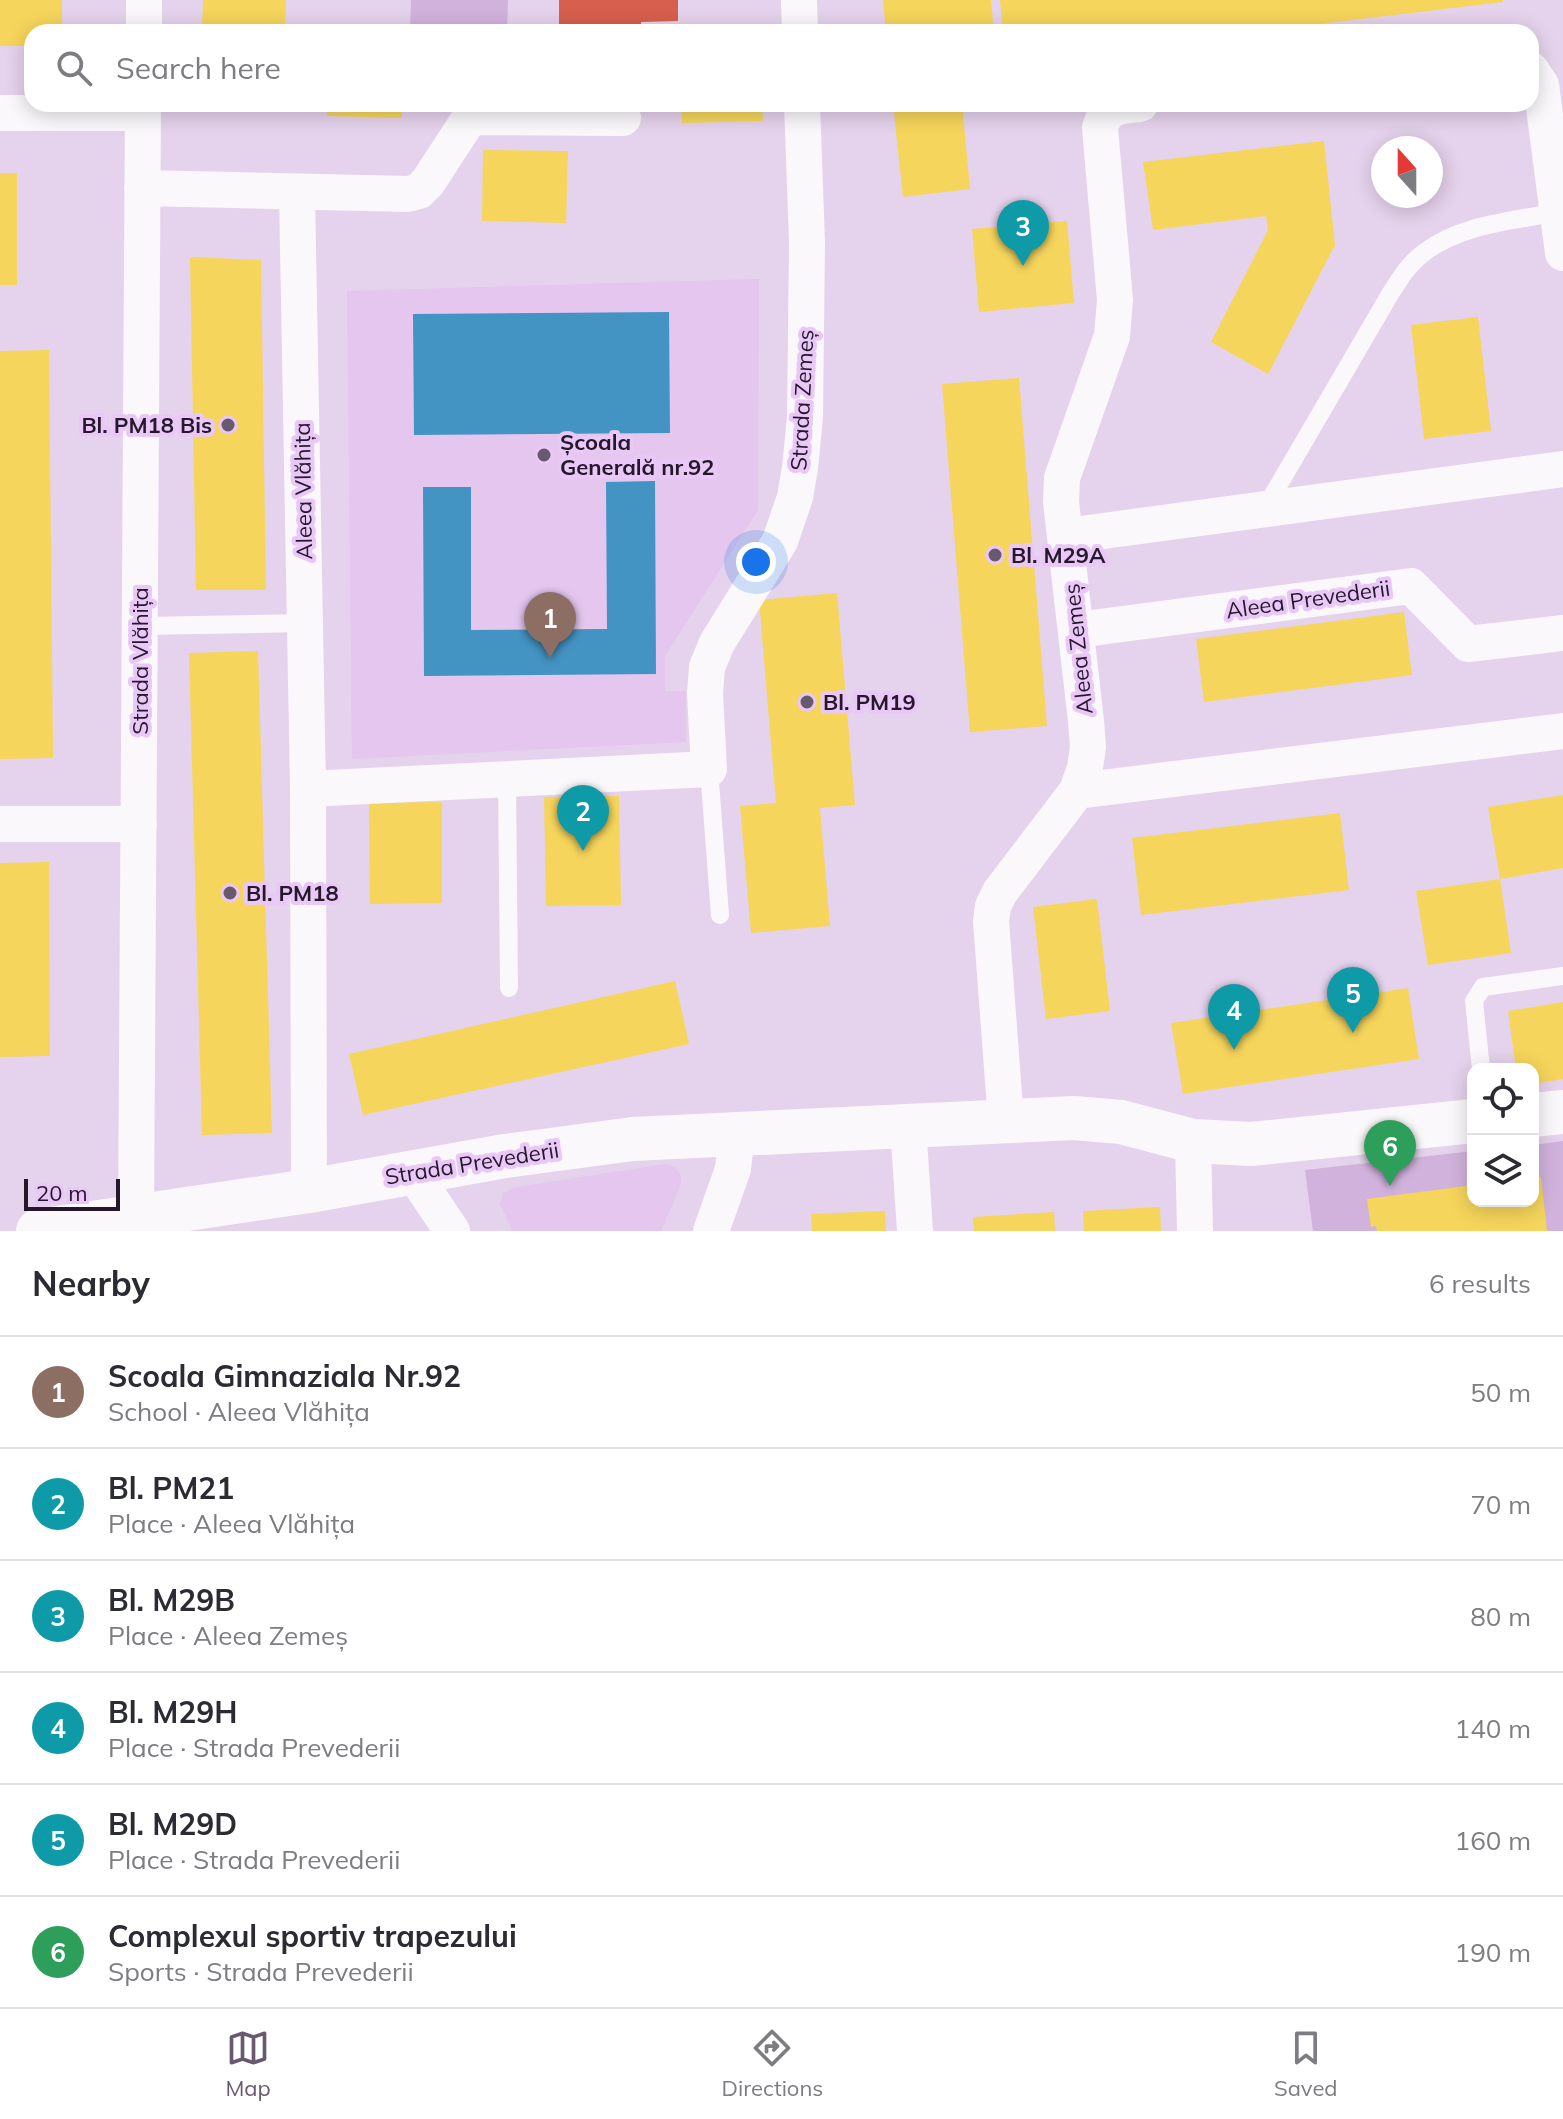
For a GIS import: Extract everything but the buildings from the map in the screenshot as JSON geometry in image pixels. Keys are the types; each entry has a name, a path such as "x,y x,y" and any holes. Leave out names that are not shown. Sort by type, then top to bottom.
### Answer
{"street":[{"path":"144,0 144,24"},
{"path":"799,0 800,24"},
{"path":"1539,82 1563,253"},
{"path":"0,113 29,112"},
{"name":"Strada Vlăhița","path":"136,1218 143,112"},
{"name":"Strada Zemeș","path":"709,769 705,694 707,667 717,643 780,541 795,497 800,468 805,417 807,242 802,112"},
{"name":"Aleea Zemeș","path":"1006,1121 991,921 993,906 1000,892 1077,791 1088,747 1061,502 1062,478 1112,336 1115,318 1100,128 1108,112"},
{"path":"142,188 408,194 419,191 428,182 469,119 623,118"},
{"name":"Aleea Vlăhița","path":"297,193 308,789 309,1191"},
{"path":"1066,536 1563,469"},
{"name":"Aleea Prevederii","path":"1077,630 1411,586 1468,644 1563,633"},
{"path":"1077,791 1563,731"},
{"path":"308,789 709,769"},
{"path":"0,824 139,824"},
{"path":"1539,1114 1563,1112"},
{"name":"Strada Prevederii","path":"38,1231 309,1191 583,1145 737,1133 1074,1118 1158,1129 1193,1141 1251,1144 1467,1122"},
{"path":"908,1125 915,1231"},
{"path":"711,1231 733,1169 737,1133"},
{"path":"1193,1141 1195,1231"},
{"path":"413,1173 452,1231"}],"lane":[{"path":"1264,510 1405,271 1423,253 1460,233 1558,212"},
{"path":"140,626 305,623"},
{"path":"709,769 720,915"},
{"path":"507,779 509,988"},
{"path":"1480,1063 1474,1001 1483,987 1563,976"}],"shaded area":[{"path":"411,0 508,0 507,24 410,24"},
{"path":"759,279 758,510 665,656 665,691 686,691 686,742 352,759 347,291"},
{"path":"1563,1141 1563,1231 1313,1231 1305,1170 1467,1152 1467,1207 1539,1207 1539,1144"},
{"path":"666,1164 675,1167 681,1176 680,1187 661,1231 513,1231 500,1204 503,1193 517,1187"}],"place":[{"name":"Bl. M29B","path":"1023,266"},
{"name":"Bl. PM18 Bis","path":"228,425"},
{"name":"Școala Generală nr.92","path":"544,455"},
{"name":"Bl. M29A","path":"995,555"},
{"name":"Scoala Gimnaziala Nr.92","path":"550,658"},
{"name":"Bl. PM19","path":"807,702"},
{"name":"Bl. PM21","path":"583,851"},
{"name":"Bl. PM18","path":"230,893"},
{"name":"Bl. M29D","path":"1353,1033"},
{"name":"Bl. M29H","path":"1234,1050"},
{"name":"Complexul sportiv trapezului","path":"1390,1186"}]}
